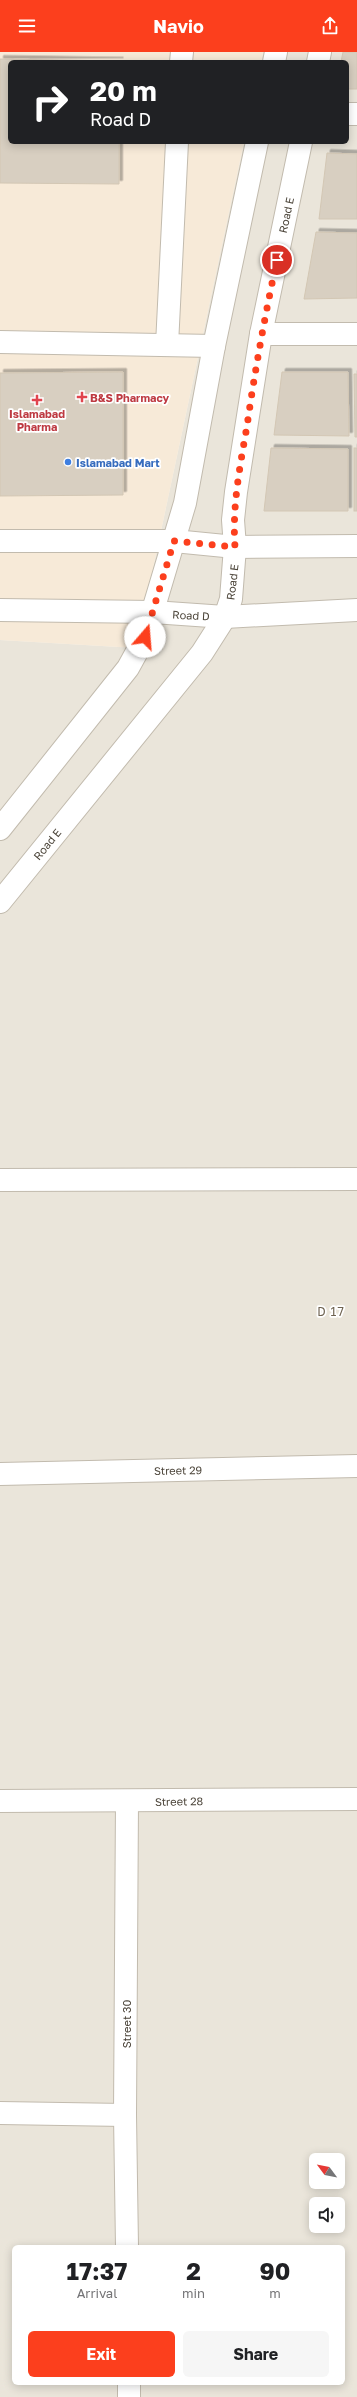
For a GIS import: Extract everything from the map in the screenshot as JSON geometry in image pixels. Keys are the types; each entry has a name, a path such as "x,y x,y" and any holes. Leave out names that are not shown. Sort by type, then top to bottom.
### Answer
{"street":[{"path":"168,345 177,144"},
{"path":"0,829 128,668 145,637 185,503 214,346 257,144"},
{"name":"Road E","path":"0,902 202,653 225,617 231,599 235,547 233,520 236,492 261,334 301,144"},
{"path":"261,334 357,334"},
{"path":"0,342 214,346"},
{"path":"0,541 174,541 235,547 357,546"},
{"name":"Road D","path":"0,610 153,612 225,617 357,610"},
{"path":"0,1180 357,1179"},
{"name":"Street 29","path":"0,1474 357,1466"},
{"name":"Street 28","path":"0,1801 127,1802 357,1799"},
{"name":"Street 30","path":"127,1802 125,2115 127,2245"},
{"path":"0,2113 125,2115"},
{"path":"129,2385 129,2397"}],"shaded area":[{"path":"0,52 263,52 261,60 8,60 8,144 244,144 136,648 0,640"},
{"path":"263,52 357,52 357,2397 0,2397 0,640 136,648 244,144 349,144 349,60 261,60"}],"building":[{"path":"343,52 357,52 357,89 349,89 349,60 341,60"},
{"path":"0,59 60,60 8,60 8,144 119,144 119,184 0,183"},
{"path":"327,153 357,154 357,219 319,219"},
{"path":"316,232 357,233 357,298 304,299"},
{"path":"123,372 123,495 0,496 0,373"},
{"path":"282,372 348,372 349,436 274,435"},
{"path":"354,374 357,374 357,437 355,437"},
{"path":"271,448 348,449 348,511 264,511"},
{"path":"354,448 357,448 357,511 354,511"}],"place":[{"name":"B&S Pharmacy","path":"82,397"},
{"name":"Islamabad Pharma","path":"37,400"},
{"name":"Islamabad Mart","path":"68,462"}],"district":[{"name":"D 17","path":"331,1311"}],"route":[{"path":"145,637 174,541 235,547 233,520 236,492 261,334 277,260"}]}
